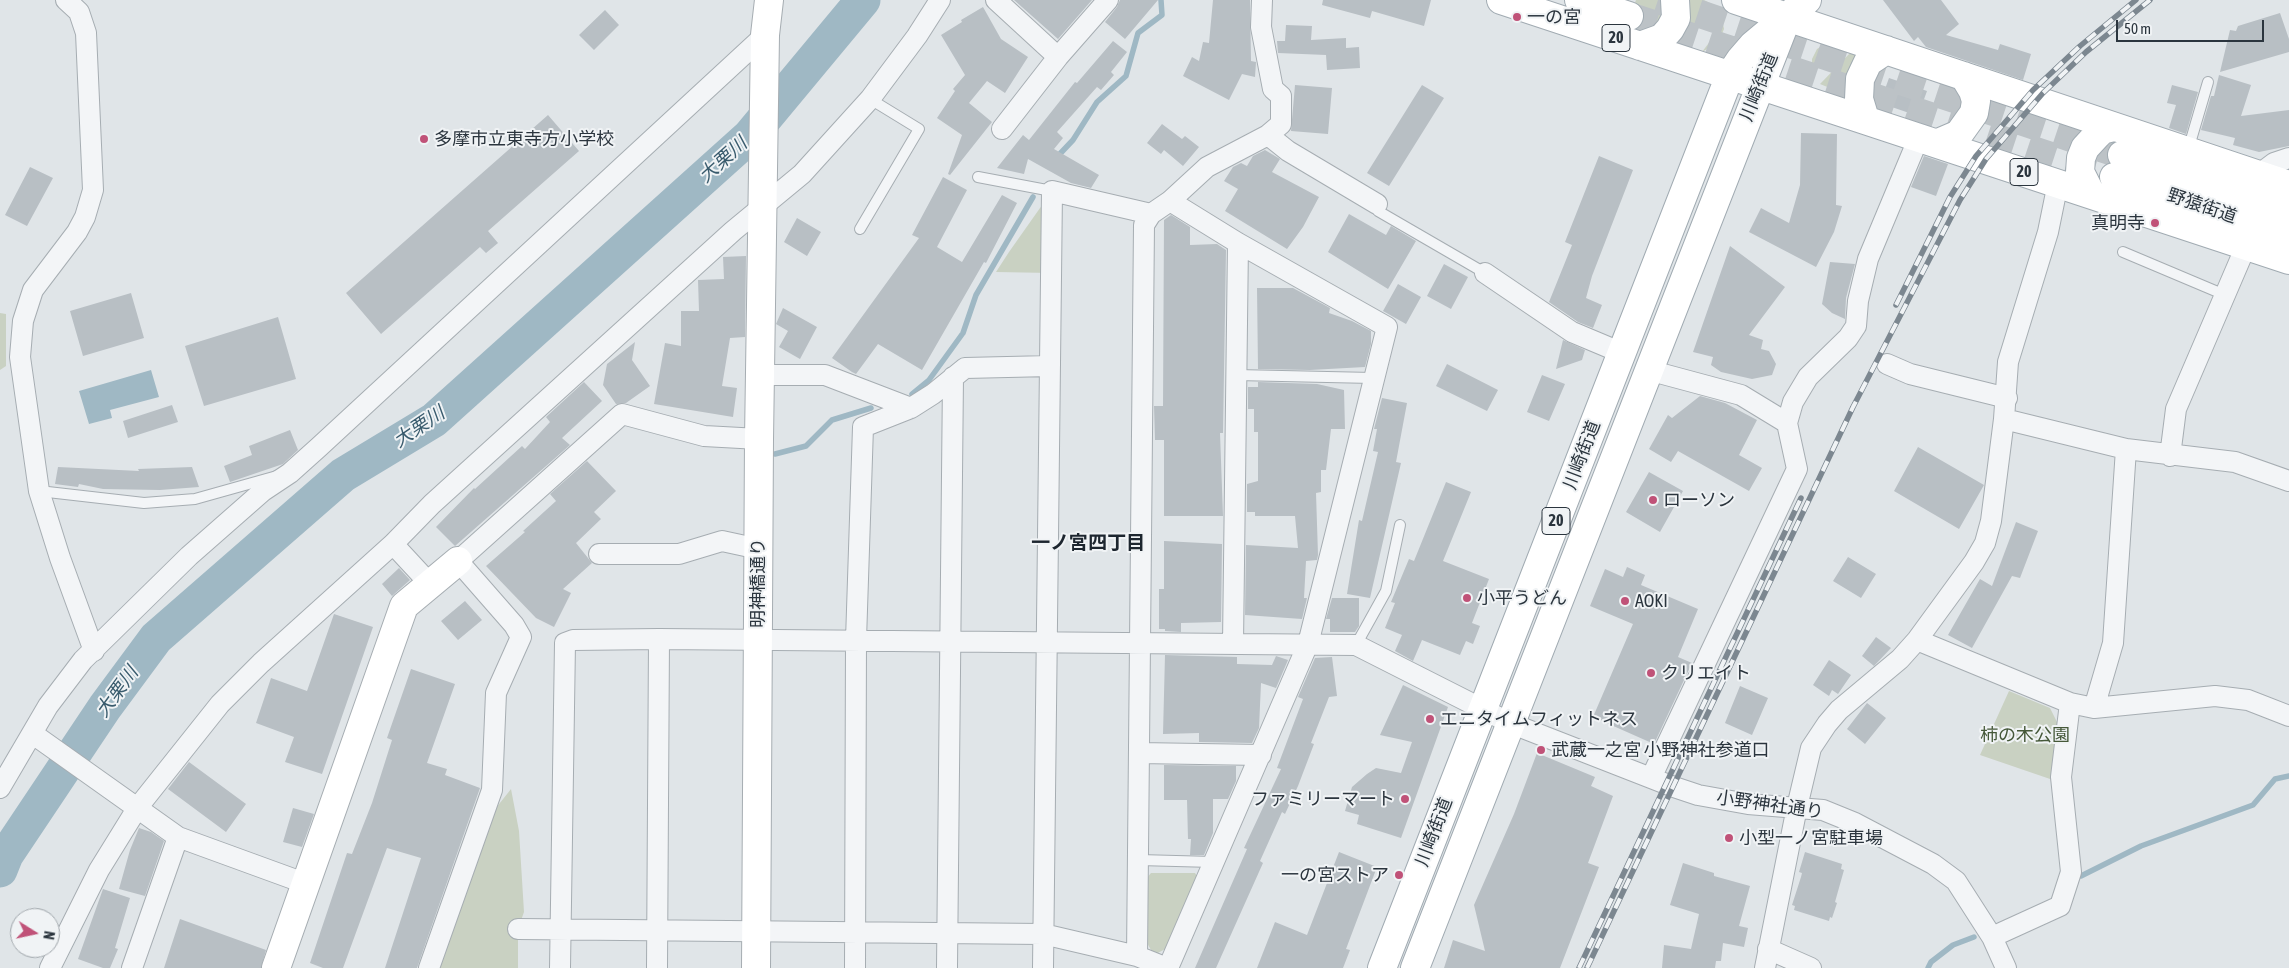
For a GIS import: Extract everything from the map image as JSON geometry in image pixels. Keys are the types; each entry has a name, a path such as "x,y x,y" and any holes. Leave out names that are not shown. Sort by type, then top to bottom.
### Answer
{"main road":[{"name":"明神橋通り","path":"756,968 759,439 765,38 769,0"},
{"name":"20","path":"1501,0 2289,260"},
{"name":"20","path":"1579,0 1629,16"},
{"path":"1640,46 1662,38 1670,29 1676,18 1675,0"},
{"path":"1736,0 1797,8 1886,50 2289,185"},
{"name":"川崎街道","path":"1382,968 1730,75 1753,45 1797,8"},
{"name":"川崎街道","path":"1415,968 1760,85 1797,8"},
{"path":"1865,119 1859,99 1860,79 1868,62 1886,50"},
{"path":"1928,140 1959,134 1974,113 1976,101 1973,91 1964,76"},
{"path":"2091,194 2080,172 2081,158 2085,148 2102,130 2114,127"},
{"name":"野猿街道","path":"2289,210 2118,166 2289,235"},
{"path":"276,968 404,606 458,561"}],"street":[{"path":"66,0 79,12 86,33 94,178 90,203 77,232 33,290 23,321 20,356 39,491 60,558 94,651"},
{"path":"50,968 99,870 136,806 220,704 279,646 393,544 432,504 763,202 802,174 870,99 917,36 940,0"},
{"path":"996,0 1058,57"},
{"path":"1002,129 1058,57 1108,0"},
{"path":"1155,964 1139,860 1144,225 1151,214 1170,201 1207,168 1268,135 1282,124 1281,96 1273,89 1261,27 1262,0"},
{"path":"1,784 35,735 48,706 83,660 189,556 263,491 290,473 765,38"},
{"path":"1268,135 1288,150 1377,204"},
{"path":"1651,778 1797,468 1787,423 1793,402 1808,377 1848,338 1856,326 1858,301 1868,259 1928,140"},
{"path":"2258,175 2274,163 2289,158"},
{"path":"1811,968 1766,958 1811,748 1839,710 1900,659 1917,640 1974,562 1985,543 1991,521 2007,398 2008,362 2048,232 2058,183"},
{"path":"1043,968 1052,191 1151,214"},
{"path":"1155,964 1213,862 1308,644 1387,328 1238,243 1170,201"},
{"path":"1234,644 1238,243"},
{"path":"2170,456 2176,408 2246,246"},
{"path":"1485,273 1572,332 1622,353"},
{"path":"1887,364 1910,374 2007,398"},
{"path":"855,968 856,640 863,427 911,408 965,368 1050,366"},
{"path":"1648,370 1741,395 1787,423"},
{"path":"760,375 825,375 911,408"},
{"path":"947,968 953,377"},
{"path":"429,968 492,790 496,694 521,637 514,625 458,561 622,414 704,436 759,439"},
{"path":"2004,419 2126,449 2170,456 2235,462 2289,481"},
{"path":"2094,708 2112,643 2126,449"},
{"path":"599,554 679,554 722,541 758,549"},
{"path":"393,544 430,584"},
{"path":"560,968 565,643 573,640 659,639 1356,645"},
{"path":"657,968 659,639"},
{"path":"1917,640 2070,704 2094,708 2215,696 2248,700 2289,716"},
{"name":"小野神社通り","path":"1356,645 1510,723 1698,795 1748,804 1823,810 1855,823 1933,864 1956,881 1992,937 2006,968"},
{"path":"1992,937 2060,906 2066,889 2071,872 2061,777 2070,704"},
{"path":"35,735 178,837 306,884"},
{"path":"1139,753 1261,755"},
{"path":"132,968 178,837"},
{"path":"518,929 1044,934 1155,964"}],"lane":[{"path":"2188,152 2208,82"},
{"path":"860,229 919,129 870,99"},
{"path":"978,177 1052,191"},
{"path":"1377,204 1378,210 1485,273"},
{"path":"2123,252 2225,295"},
{"path":"1236,375 1373,378"},
{"path":"39,491 144,503 195,499 290,473"},
{"path":"1356,645 1386,591 1400,525"},
{"path":"1139,860 1213,862"}],"green space":[{"path":"1636,0 1665,0 1666,14 1658,27 1644,33 1626,27"},
{"path":"1686,0 1704,0 1714,5 1684,48 1673,44"},
{"path":"1723,24 1724,29 1718,43 1702,52"},
{"path":"1822,46 1834,48 1812,69 1812,59 1817,49"},
{"path":"1852,51 1860,56 1848,91 1842,93 1820,84"},
{"path":"1052,191 1051,273 996,272 1009,252"},
{"path":"0,313 6,314 6,366 0,370"},
{"name":"柿の木公園","path":"2009,691 2050,708 2060,728 2053,780 1980,755"},
{"path":"511,789 519,831 524,912 518,929 518,968 439,968 492,813"},
{"path":"1151,873 1195,873 1199,879 1169,947 1154,955 1147,943 1145,880"}],"water":[{"path":"151,370 159,397 110,410 112,418 89,424 79,391"}],"building":[{"path":"1014,0 1092,0 1058,39"},
{"path":"1120,0 1158,0 1125,39 1105,22"},
{"path":"1213,0 1250,0 1251,61 1256,62 1255,77 1242,74 1229,100 1183,76 1192,57 1199,61 1203,42 1209,43"},
{"path":"1323,0 1431,0 1424,26 1372,11 1370,18 1322,5"},
{"path":"1883,0 1941,0 1959,24 1946,35 1998,50 2000,44 2031,54 2023,80 1926,47 1918,37 1914,41"},
{"path":"983,7 1001,39 1028,57 1005,93 987,81 969,103 992,122 950,175 948,174 962,135 937,118 955,91 953,89 965,75 941,35"},
{"path":"605,10 619,25 594,50 579,35"},
{"path":"2280,13 2289,39 2289,52 2220,72 2230,30 2236,31 2238,26"},
{"path":"1286,25 1312,26 1311,40 1346,38 1346,48 1359,47 1360,68 1327,70 1326,55 1278,53 1277,41 1285,41"},
{"path":"1113,41 1127,52 1111,72 1114,75 1101,90 1097,87 1057,132 1063,138 1054,149 1099,175 1091,188 1071,183 1028,159 1024,174 997,168 1023,135 1029,140 1075,82 1077,83"},
{"path":"2219,75 2251,85 2241,116 2289,110 2289,146 2259,152 2233,145 2235,138 2201,130 2211,96 2214,96"},
{"path":"1889,78 1927,91 1918,116 1880,103"},
{"path":"1295,85 1332,88 1328,134 1291,131"},
{"path":"1422,85 1444,98 1389,186 1367,173"},
{"path":"2172,85 2198,92 2186,134 2169,128 2176,105 2167,103"},
{"path":"548,115 579,151 488,231 498,243 486,253 480,247 381,334 346,293"},
{"path":"1162,124 1182,139 1185,136 1199,147 1183,166 1164,150 1161,154 1147,143"},
{"path":"1801,133 1837,134 1836,205 1842,206 1834,232 1816,267 1749,232 1761,208 1789,223 1800,185"},
{"path":"1265,150 1280,159 1272,172 1319,197 1303,227 1287,249 1225,211 1238,189 1224,181 1233,167 1241,163 1247,166 1253,156"},
{"path":"1599,156 1633,170 1592,276 1586,298 1602,305 1593,328 1578,322 1549,302 1572,245 1565,242"},
{"path":"1924,156 1948,164 1936,196 1911,187"},
{"path":"30,167 53,178 27,226 5,215"},
{"path":"943,177 967,190 937,247 962,262 1002,195 1017,203 986,263 984,262 922,370 878,344 856,374 832,358 919,238 912,235"},
{"path":"1349,214 1386,235 1391,226 1416,241 1388,289 1328,252"},
{"path":"1171,215 1190,227 1190,245 1217,244 1226,250 1223,433 1220,433 1223,516 1164,516 1164,440 1155,440 1154,406 1163,406 1164,220"},
{"path":"797,218 821,232 807,256 784,242"},
{"path":"1730,246 1785,287 1749,335 1763,340 1761,349 1769,351 1776,364 1772,375 1752,379 1721,372 1711,365 1713,357 1693,352"},
{"path":"746,256 745,337 730,338 722,386 737,388 733,417 654,404 665,343 681,346 681,311 699,311 698,280 724,279 723,257"},
{"path":"1830,262 1855,264 1846,298 1845,319 1832,313 1822,304"},
{"path":"1444,264 1468,277 1451,309 1427,296"},
{"path":"1398,284 1421,297 1406,324 1383,311"},
{"path":"1257,288 1293,288 1330,308 1329,313 1352,321 1371,331 1371,344 1365,367 1310,370 1258,369"},
{"path":"131,293 144,338 83,356 70,311"},
{"path":"783,308 817,327 800,359 779,347 788,331 776,324"},
{"path":"278,317 296,379 204,406 185,346"},
{"path":"1563,340 1585,350 1582,360 1556,369"},
{"path":"635,342 632,360 650,386 626,403 616,404 603,385 607,364"},
{"path":"1447,364 1498,390 1487,411 1436,386"},
{"path":"1542,375 1565,384 1549,421 1527,412"},
{"path":"584,382 602,401 562,438 570,445 455,546 436,527 474,488 522,446 525,449 550,422 546,417"},
{"path":"1258,382 1317,384 1344,390 1345,429 1331,429 1326,470 1321,470 1321,492 1316,493 1318,555 1317,560 1306,561 1304,598 1307,598 1302,619 1245,615 1246,545 1298,548 1295,516 1255,516 1255,512 1247,512 1247,484 1258,481 1258,432 1254,432 1254,409 1248,409 1248,387 1258,387"},
{"path":"1700,396 1725,403 1757,420 1739,455 1762,468 1749,491 1678,451 1671,462 1649,449 1668,415 1672,418"},
{"path":"1382,398 1407,403 1396,462 1401,463 1370,598 1347,594 1359,520 1362,521 1378,452 1373,451 1377,429 1374,429"},
{"path":"172,405 178,422 128,438 123,421"},
{"path":"290,430 298,450 283,464 230,482 224,466 252,455 249,446"},
{"path":"1918,447 1984,485 1959,529 1894,491"},
{"path":"587,461 616,491 594,512 601,519 576,543 592,563 563,589 571,593 554,627 536,618 486,566 525,532 523,531 556,501 550,494"},
{"path":"58,467 139,471 138,469 192,467 199,487 160,490 103,489 79,484 78,487 55,484"},
{"path":"1649,472 1683,491 1660,532 1626,512"},
{"path":"1446,482 1471,492 1443,561 1489,579 1472,623 1480,626 1473,644 1466,641 1460,655 1422,640 1413,661 1395,651 1402,635 1385,628 1395,603 1391,602 1409,559 1414,561"},
{"path":"2016,522 2038,531 2020,578 2012,576 1972,648 1948,635 1980,579 1992,586"},
{"path":"1164,541 1222,544 1221,622 1181,623 1181,632 1159,629 1159,589 1164,589"},
{"path":"1848,557 1876,574 1861,598 1833,581"},
{"path":"1627,567 1645,575 1641,585 1698,609 1678,657 1692,663 1654,744 1593,717 1633,624 1590,606 1605,569 1623,577"},
{"path":"399,568 410,580 392,596 382,584"},
{"path":"1332,598 1359,598 1359,626 1355,632 1330,632 1330,619 1326,619"},
{"path":"465,601 482,620 458,640 441,621"},
{"path":"334,614 373,627 322,774 285,762 294,737 256,723 271,678 307,691"},
{"path":"1876,637 1891,648 1874,666 1862,656"},
{"path":"1165,655 1237,657 1237,664 1272,665 1276,656 1288,660 1276,688 1261,683 1259,728 1252,743 1199,742 1199,733 1163,734"},
{"path":"1332,657 1337,696 1329,697 1311,743 1314,744 1298,786 1285,814 1282,812 1260,861 1263,863 1216,968 1195,968 1247,849 1244,848 1281,769 1277,768 1303,699 1298,697 1315,658"},
{"path":"1829,660 1851,675 1838,694 1832,690 1829,696 1813,685"},
{"path":"411,669 455,684 427,763 447,769 445,775 480,788 417,968 385,968 421,858 387,848 343,968 323,968 310,963 347,853 352,854 372,803 392,740 387,738"},
{"path":"1403,685 1448,707 1401,838 1357,824 1359,815 1345,811 1352,787 1367,774 1376,768 1401,773 1412,742 1380,735"},
{"path":"1740,686 1768,698 1752,735 1725,723"},
{"path":"1867,703 1886,718 1865,744 1847,729"},
{"path":"1537,753 1595,777 1591,786 1613,796 1588,863 1599,867 1560,968 1444,968 1453,940 1485,951 1474,905 1514,814"},
{"path":"189,762 246,804 226,832 168,789"},
{"path":"1164,765 1236,766 1236,781 1228,799 1213,799 1213,833 1204,855 1190,855 1191,839 1188,839 1187,800 1164,800"},
{"path":"293,808 314,814 302,847 283,842"},
{"path":"139,828 151,832 164,841 145,896 119,889 130,850"},
{"path":"1339,852 1377,867 1346,949 1350,950 1343,968 1257,968 1275,922 1307,935"},
{"path":"1805,852 1842,864 1841,869 1844,870 1835,902 1837,903 1832,918 1830,917 1829,921 1794,910 1795,906 1792,905 1802,873 1799,872"},
{"path":"1683,863 1714,873 1714,876 1750,886 1739,926 1748,928 1744,947 1723,943 1721,961 1716,961 1715,968 1662,968 1664,945 1691,949 1699,914 1670,905"},
{"path":"103,889 130,898 115,948 118,949 110,968 103,968 78,959"},
{"path":"180,919 266,950 261,968 164,968"}],"waterway":[{"name":"大栗川","path":"0,870 6,855 105,707 156,638 343,475 434,420 750,136 863,0"},
{"path":"1056,158 1073,140 1097,102 1126,76 1138,33 1162,15 1161,0"},
{"path":"912,394 929,380 963,333 976,295 1033,197"},
{"path":"775,454 806,446 832,420 871,408"},
{"path":"2081,876 2141,846 2253,805 2275,779 2289,776"},
{"path":"1928,968 1931,962 1953,945 1974,937"}],"tunnel":[{"path":"1658,0 2122,155"},
{"path":"1629,16 2114,177"}],"railway":[{"path":"1896,305 1950,197 1976,156 2033,90 2080,46 2136,0"},
{"path":"1587,968 1853,407 1960,200 1986,159 2043,93 2086,52 2150,0"},
{"path":"1579,968 1801,498"}],"place":[{"name":"一の宮","path":"1517,17"},
{"name":"多摩市立東寺方小学校","path":"424,139"},
{"name":"真明寺","path":"2155,223"},
{"name":"ローソン","path":"1653,500"},
{"name":"小平うどん","path":"1467,598"},
{"name":"AOKI","path":"1625,601"},
{"name":"クリエイト","path":"1651,673"},
{"name":"エニタイムフィットネス","path":"1430,719"},
{"name":"武蔵一之宮 小野神社参道口","path":"1541,750"},
{"name":"ファミリーマート","path":"1405,799"},
{"name":"小型一ノ宮駐車場","path":"1729,838"},
{"name":"一の宮ストア","path":"1399,875"}],"district":[{"name":"一ノ宮四丁目","path":"1088,543"}]}
